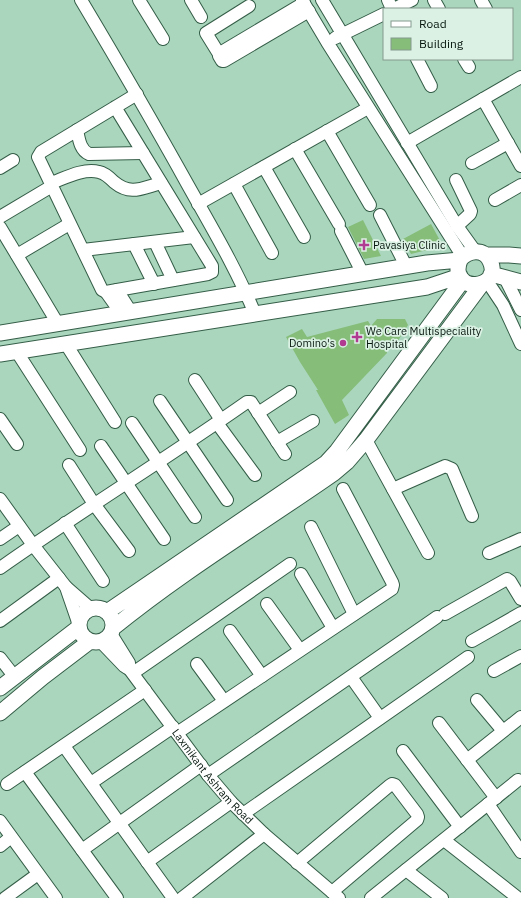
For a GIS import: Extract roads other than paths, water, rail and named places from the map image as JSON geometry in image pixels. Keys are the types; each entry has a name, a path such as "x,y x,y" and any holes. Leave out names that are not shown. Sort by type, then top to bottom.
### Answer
{"main road":[{"path":"471,256 458,268 461,278 472,285 492,279 521,282"},
{"path":"0,713 42,677 103,636 137,609 334,473 347,462 366,440 492,279 492,264 471,256"},
{"path":"0,333 471,256 521,256"},
{"path":"0,354 428,287 461,278"},
{"path":"107,612 326,463 461,278"},
{"path":"90,608 102,609 111,617 113,622 103,636 84,638 80,634 78,625 80,616 90,608"},
{"path":"0,688 78,625"}],"street":[{"path":"81,0 137,94 198,204 246,293 254,314"},
{"path":"139,0 163,39"},
{"path":"191,0 201,17"},
{"path":"322,0 457,226 471,256"},
{"path":"395,8 412,0"},
{"path":"249,6 206,33 220,58 224,61 305,5 368,108 471,256"},
{"path":"327,42 383,14"},
{"path":"418,60 431,86"},
{"path":"407,143 521,77"},
{"path":"115,107 212,266 212,272 154,284 111,291 102,290 83,250 49,186 38,154 76,130 137,94"},
{"path":"483,99 521,166"},
{"path":"198,204 368,108"},
{"path":"76,130 84,152 89,154 143,153"},
{"path":"327,132 370,205"},
{"path":"472,163 508,143"},
{"path":"295,149 340,227 363,274"},
{"path":"0,168 13,160"},
{"path":"264,167 304,237"},
{"path":"0,216 49,186 87,172 98,172 103,174 118,185 130,190 161,183"},
{"path":"456,180 472,211 457,226"},
{"path":"234,184 272,253"},
{"path":"495,200 521,185"},
{"path":"380,215 406,266"},
{"path":"17,255 66,226"},
{"path":"0,227 58,324"},
{"path":"83,250 194,237"},
{"path":"155,242 173,280"},
{"path":"134,244 154,284"},
{"path":"492,279 521,310"},
{"path":"492,279 521,344"},
{"path":"111,291 126,313"},
{"path":"66,344 115,422"},
{"path":"17,352 80,450"},
{"path":"195,380 219,421 255,475"},
{"path":"258,413 290,392"},
{"path":"160,401 227,500"},
{"path":"0,568 249,401 285,454"},
{"path":"0,419 17,444"},
{"path":"277,442 312,421"},
{"path":"132,423 195,517"},
{"path":"366,440 428,553"},
{"path":"101,446 164,539"},
{"path":"69,465 94,504 129,552"},
{"path":"393,489 442,467 449,467 452,469 472,516"},
{"path":"91,783 175,730 224,702 392,588 393,585 343,489"},
{"path":"0,499 63,583 90,608"},
{"path":"65,523 103,581"},
{"path":"0,539 19,526"},
{"path":"312,527 354,614"},
{"path":"489,553 521,539"},
{"path":"131,672 290,564"},
{"path":"301,574 333,628"},
{"path":"208,775 441,616 507,579 510,581 521,600"},
{"path":"0,621 63,583"},
{"path":"63,583 78,625"},
{"path":"267,604 300,650"},
{"path":"472,641 521,614"},
{"path":"230,631 262,676"},
{"name":"Laxmikant Ashram Road","path":"103,636 129,663 131,672 208,775 231,802 264,834 335,895"},
{"path":"494,671 521,656"},
{"path":"243,814 468,657"},
{"path":"0,658 14,676"},
{"path":"197,664 224,702"},
{"path":"351,677 380,718"},
{"path":"7,784 145,690"},
{"path":"477,700 503,731"},
{"path":"467,760 521,717"},
{"path":"439,723 467,760 520,847"},
{"path":"64,746 173,898"},
{"path":"403,751 460,827"},
{"path":"82,850 201,765"},
{"path":"25,772 118,898"},
{"path":"370,898 518,780"},
{"path":"297,862 389,786 392,784 395,785 417,814 417,820 335,895"},
{"path":"147,862 231,802"},
{"path":"0,821 56,898"},
{"path":"182,898 264,834"},
{"path":"0,846 11,837"},
{"path":"444,840 518,898"},
{"path":"406,870 442,898"},
{"path":"5,898 38,874"}],"place":[{"name":"Pavasiya Clinic","path":"364,245"},
{"name":"We Care Multispeciality Hospital","path":"357,337"},
{"name":"Domino's","path":"343,343"}]}
